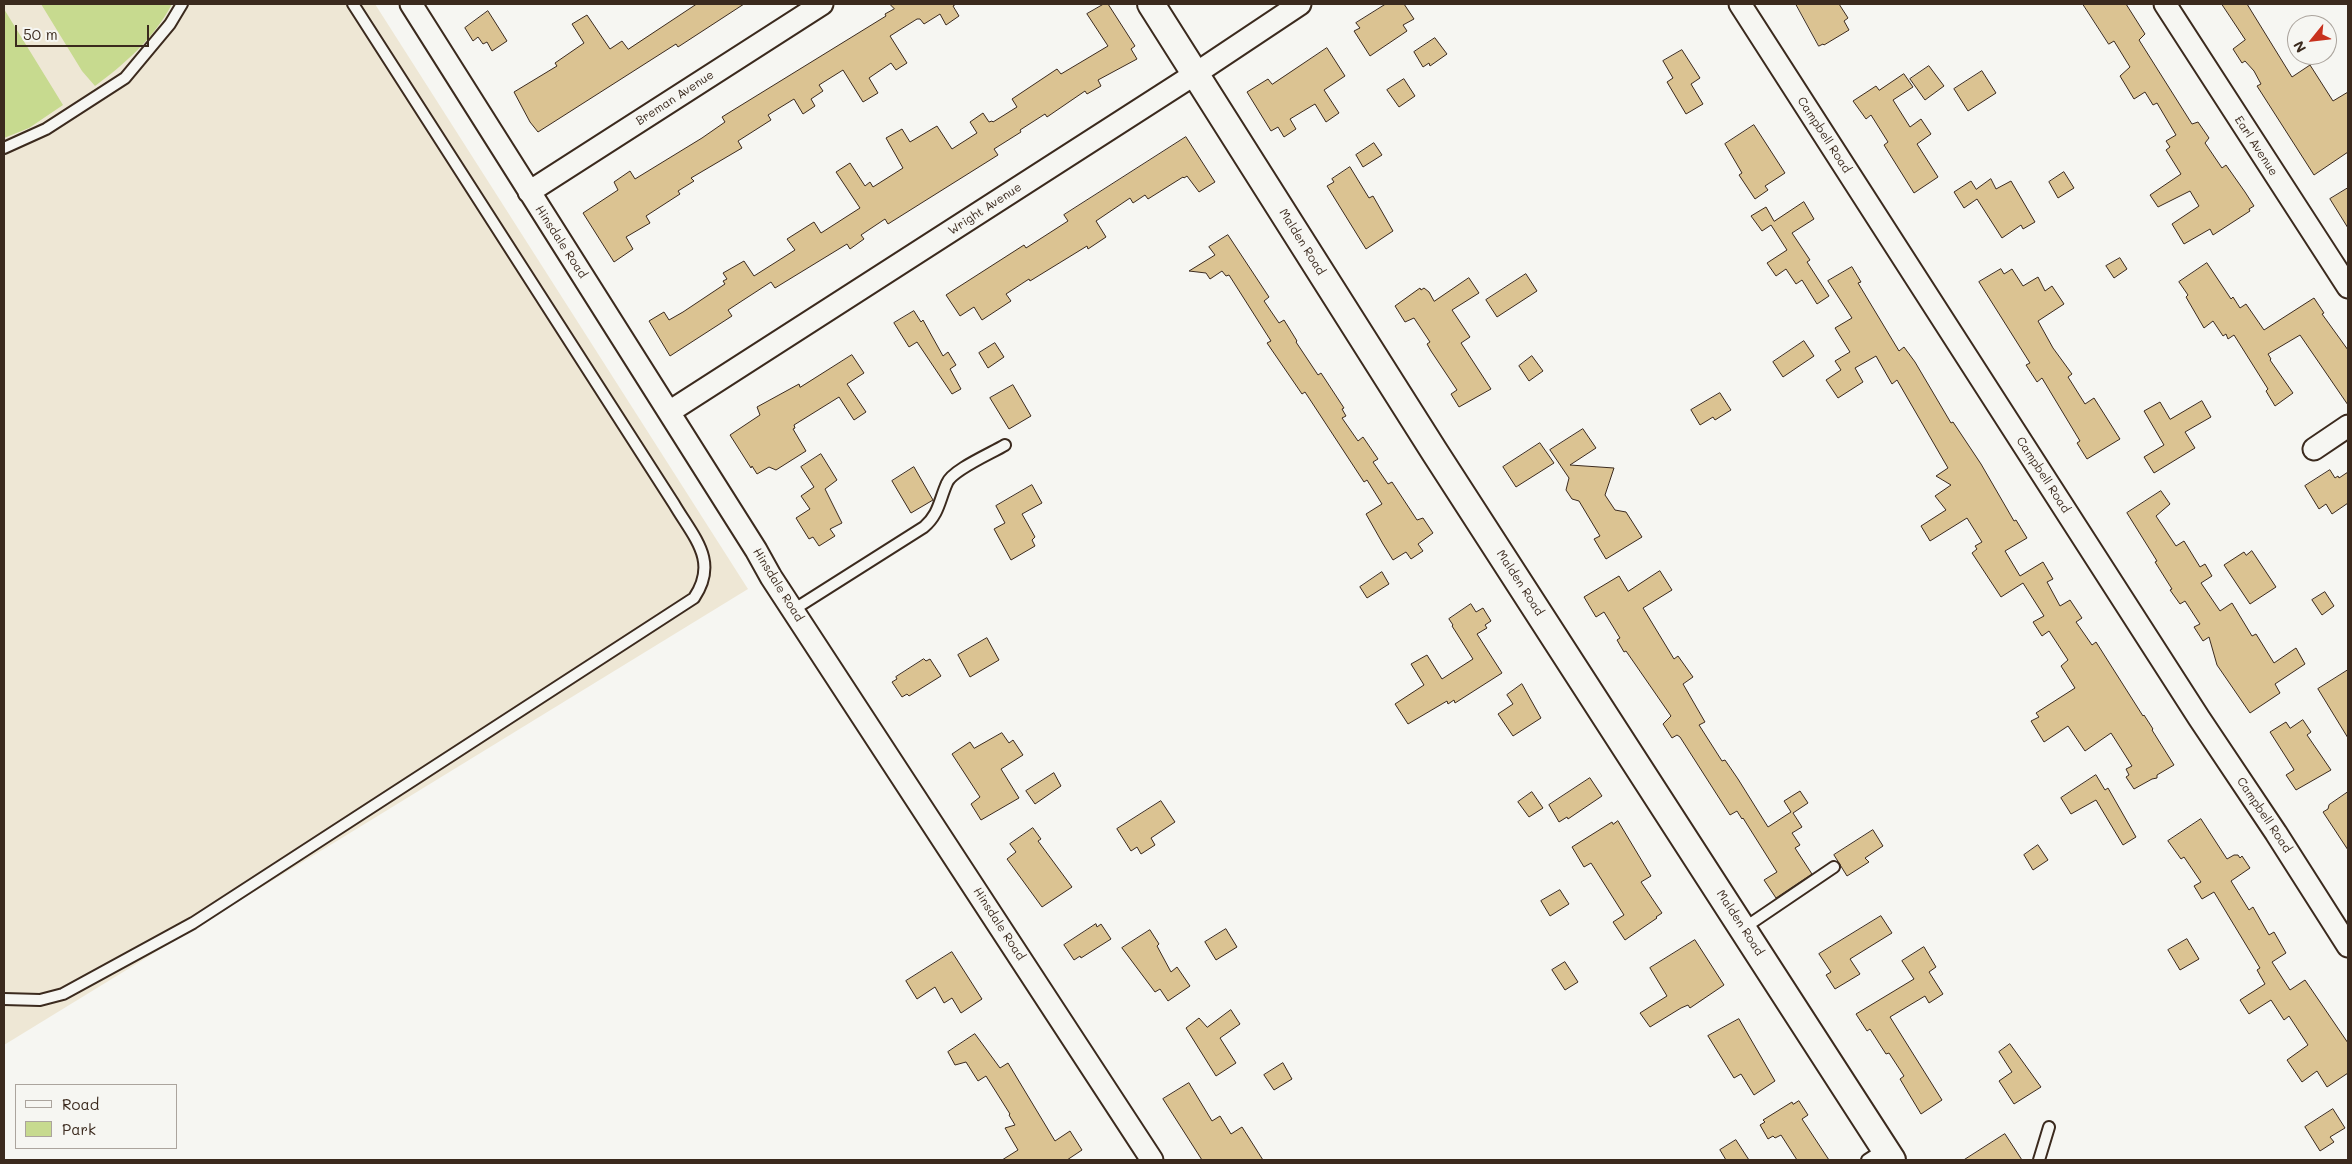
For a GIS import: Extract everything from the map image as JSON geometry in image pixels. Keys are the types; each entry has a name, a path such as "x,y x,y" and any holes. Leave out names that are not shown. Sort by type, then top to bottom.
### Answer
{"street":[{"name":"Hinsdale Road","path":"412,4 793,610 1152,1160"},
{"name":"Breman Avenue","path":"529,192 822,4"},
{"name":"Malden Road","path":"1151,4 1434,452 1743,928 1882,1156"},
{"name":"Wright Avenue","path":"670,412 1195,74 1300,4"},
{"name":"Campbell Road","path":"1740,4 2348,946"},
{"name":"Earl Avenue","path":"2165,4 2348,287"},
{"path":"2314,449 2348,426"}],"lane":[{"path":"4,148 46,129 125,78 170,24 182,4"},
{"path":"4,998 40,1000 63,994 193,923 694,598 701,587 706,568 703,553 674,504 353,4"},
{"path":"793,610 933,520 947,482 954,475 1005,445"},
{"path":"1743,928 1834,867"},
{"path":"2039,1160 2049,1128"}],"shaded area":[{"path":"4,4 375,4 748,589 4,1045"}],"green space":[{"path":"41,4 172,4 157,28 138,50 95,86 82,71"},
{"path":"4,9 63,105 29,128 4,138"}],"building":[{"path":"697,4 744,4 678,47 676,44 538,132 530,122 514,92 557,66 555,63 584,43 572,24 587,15 610,49 622,41 628,49"},
{"path":"890,4 956,4 953,6 959,16 946,25 940,14 924,24 920,19 917,19 890,36 907,63 896,70 891,63 869,78 878,93 863,102 843,70 819,85 823,91 811,99 815,106 803,114 794,99 768,115 771,120 738,141 742,148 691,178 694,181 678,191 680,194 646,216 650,223 626,237 633,249 614,262 583,213 618,190 614,182 630,171 635,179 702,138 725,122 722,117 886,16 885,14 894,9"},
{"path":"1104,4 1108,4 1135,46 1131,49 1137,59 1098,80 1101,86 1087,94 1085,91 1047,117 1045,114 1020,130 1021,132 994,149 998,155 888,224 885,219 861,235 864,239 850,249 847,244 775,288 771,282 728,310 732,316 670,356 649,321 664,312 669,320 683,312 725,284 723,281 727,279 723,273 744,261 754,276 795,250 787,239 814,222 821,233 860,208 836,172 850,163 865,186 870,182 873,187 903,168 886,138 902,129 910,142 937,126 952,149 977,133 970,122 983,113 989,122 993,122 1017,107 1012,99 1057,69 1061,74 1108,46 1087,14"},
{"path":"1386,4 1404,4 1414,19 1403,25 1407,31 1370,56 1354,31 1360,28 1356,23"},
{"path":"1796,4 1839,4 1848,18 1844,21 1849,30 1819,46"},
{"path":"2083,4 2126,4 2145,34 2139,40 2192,124 2198,122 2209,138 2205,143 2222,168 2226,165 2245,192 2254,206 2249,209 2250,211 2213,235 2210,229 2184,244 2172,224 2199,206 2190,191 2158,207 2150,195 2181,174 2166,150 2170,147 2166,141 2176,135 2157,103 2153,105 2145,92 2134,99 2120,76 2130,67 2114,41 2109,44"},
{"path":"2222,4 2247,4 2292,77 2310,65 2333,101 2348,92 2348,152 2314,175 2257,86 2261,84 2254,71 2245,61 2242,63 2233,49 2245,40"},
{"path":"488,11 507,41 492,51 487,42 483,44 478,37 473,41 465,28"},
{"path":"1435,38 1447,54 1430,66 1429,63 1423,67 1414,52"},
{"path":"1327,48 1345,76 1324,90 1339,113 1326,122 1315,104 1290,119 1296,129 1284,137 1278,127 1271,131 1247,92 1268,79 1272,84"},
{"path":"1682,50 1700,78 1691,84 1703,104 1686,114 1667,82 1673,78 1663,61"},
{"path":"1929,66 1944,86 1925,100 1910,79"},
{"path":"1982,71 1996,93 1968,111 1954,89"},
{"path":"1904,74 1913,87 1893,100 1910,127 1921,119 1931,134 1917,144 1938,177 1914,193 1884,145 1888,142 1871,115 1866,119 1853,101 1876,86 1879,90"},
{"path":"1404,79 1415,96 1399,107 1387,90"},
{"path":"1754,125 1785,173 1765,186 1768,190 1755,199 1739,175 1742,173 1725,144"},
{"path":"1186,137 1215,182 1199,192 1187,176 1148,199 1145,195 1133,203 1130,198 1096,221 1106,237 1088,249 1087,246 1030,281 1029,279 1006,294 1011,301 982,320 974,307 960,316 946,295 1024,245 1026,248 1068,221 1064,215"},
{"path":"1374,143 1382,155 1363,167 1356,155"},
{"path":"1350,167 1369,198 1373,196 1393,231 1366,249 1327,186 1334,182 1332,179"},
{"path":"2064,172 2074,188 2058,198 2049,182"},
{"path":"1991,179 1996,189 2011,181 2035,222 2023,229 2021,225 2002,238 1977,199 1964,208 1954,192 1971,181 1976,189"},
{"path":"2348,188 2348,228 2330,199"},
{"path":"1804,202 1814,219 1792,233 1810,260 1807,262 1829,296 1817,304 1802,280 1796,284 1786,269 1776,276 1767,263 1787,250 1771,225 1762,231 1751,216 1766,207 1774,221"},
{"path":"1228,235 1269,297 1264,301 1279,323 1284,320 1318,375 1321,373 1344,408 1342,409 1346,416 1342,418 1358,441 1363,437 1378,459 1373,462 1388,484 1392,482 1417,520 1423,518 1433,533 1418,544 1423,551 1411,559 1406,552 1393,560 1366,514 1382,504 1367,480 1364,482 1305,392 1302,394 1267,343 1271,341 1229,275 1226,276 1222,271 1210,279 1206,273 1189,271 1215,255 1209,247"},
{"path":"2120,258 2127,269 2114,278 2106,266"},
{"path":"2207,263 2231,299 2233,297 2240,308 2246,304 2264,330 2314,298 2324,313 2322,314 2348,350 2348,405 2300,335 2268,354 2270,360 2293,393 2275,406 2266,391 2268,389 2234,335 2228,339 2226,334 2223,336 2213,321 2204,328 2186,297 2188,295 2179,282"},
{"path":"1852,267 1861,282 1858,283 1899,351 1904,347 1915,362 1951,423 1953,422 1981,464 2014,521 2016,520 2027,538 2005,551 2020,576 2043,562 2053,579 2047,582 2060,606 2070,600 2082,618 2076,622 2092,645 2096,642 2153,729 2174,765 2157,775 2157,778 2134,789 2126,777 2129,775 2126,769 2132,766 2111,733 2085,751 2068,726 2044,742 2031,721 2039,717 2036,713 2075,688 2061,666 2068,660 2049,631 2042,636 2033,622 2044,616 2023,583 2001,597 1972,553 1977,549 1975,546 1982,542 1967,518 1930,541 1921,526 1946,510 1935,496 1951,485 1936,476 1948,468 1897,380 1892,384 1876,356 1855,368 1863,382 1838,398 1826,380 1841,370 1835,361 1850,352 1835,328 1852,318 1828,281"},
{"path":"2001,269 2004,274 2012,269 2023,286 2038,277 2045,291 2052,286 2064,304 2038,321 2053,348 2072,374 2068,377 2085,404 2094,398 2120,439 2087,459 2077,443 2080,441 2042,378 2037,382 2026,365 2030,363 1979,282"},
{"path":"1526,274 1537,291 1497,317 1486,300"},
{"path":"1469,278 1479,293 1452,310 1470,337 1461,343 1491,389 1459,407 1451,394 1457,390 1427,344 1430,342 1414,318 1405,322 1395,306 1420,288 1421,290 1424,288 1429,292 1434,301"},
{"path":"914,311 921,322 923,320 943,356 948,352 956,365 950,369 961,389 952,394 917,342 909,347 894,323"},
{"path":"1804,341 1814,356 1783,377 1773,362"},
{"path":"995,343 1004,357 988,368 979,353"},
{"path":"852,355 864,373 847,384 866,412 854,420 839,397 794,425 795,428 793,429 806,451 776,470 769,467 757,474 752,466 751,468 730,435 760,415 757,407 799,384 800,387"},
{"path":"1532,356 1543,371 1529,381 1519,366"},
{"path":"1013,385 1031,416 1009,429 990,398"},
{"path":"1720,393 1731,410 1715,420 1713,417 1700,425 1691,410"},
{"path":"2202,401 2211,417 2185,432 2195,448 2154,473 2144,457 2164,445 2144,411 2160,402 2170,419"},
{"path":"1583,429 1596,448 1570,465 1614,468 1605,495 1615,510 1626,512 1642,537 1606,559 1594,539 1600,536 1579,501 1572,499 1566,490 1569,478 1550,450"},
{"path":"1540,443 1554,463 1516,487 1503,467"},
{"path":"821,454 837,480 825,489 842,523 830,529 835,536 819,546 813,537 809,539 796,518 810,509 801,496 814,487 801,467"},
{"path":"914,467 933,500 911,513 892,481"},
{"path":"2330,470 2335,478 2338,476 2339,478 2348,472 2348,503 2332,514 2326,504 2319,509 2305,486"},
{"path":"1032,485 1042,503 1022,514 1035,537 1032,540 1035,546 1011,560 994,529 1005,523 996,506"},
{"path":"2161,491 2170,504 2156,516 2176,546 2184,541 2200,567 2205,564 2212,576 2201,583 2220,611 2232,603 2252,636 2256,634 2274,663 2296,648 2305,664 2275,684 2280,693 2250,713 2217,665 2209,637 2203,641 2194,627 2200,624 2185,601 2180,604 2170,590 2172,589 2155,562 2157,561 2127,513"},
{"path":"2252,551 2276,587 2250,604 2224,565 2244,552 2246,555"},
{"path":"1660,571 1672,590 1643,608 1674,659 1678,656 1693,677 1683,684 1705,722 1699,725 1722,761 1725,760 1738,779 1768,827 1791,812 1784,801 1800,791 1808,803 1793,813 1802,827 1792,833 1800,845 1795,848 1812,874 1776,898 1764,880 1777,872 1743,818 1737,811 1730,815 1680,737 1677,735 1672,738 1663,724 1671,716 1626,651 1624,652 1617,640 1620,638 1604,612 1596,617 1584,597 1619,576 1628,591"},
{"path":"1382,572 1389,584 1367,598 1360,587"},
{"path":"2325,592 2334,606 2322,615 2312,600"},
{"path":"1471,604 1476,612 1483,608 1491,621 1485,625 1487,628 1477,634 1502,673 1455,703 1454,700 1448,704 1447,701 1408,724 1395,704 1424,685 1411,664 1427,655 1442,679 1473,659 1449,619"},
{"path":"987,638 999,660 970,677 958,655"},
{"path":"924,659 926,661 930,659 941,676 909,696 907,694 902,697 892,682 897,679 896,677"},
{"path":"2348,670 2348,738 2318,689"},
{"path":"1522,684 1541,718 1513,736 1498,714 1513,704 1507,695"},
{"path":"2303,720 2311,732 2307,735 2331,770 2296,790 2286,775 2294,770 2270,732 2286,722 2290,728"},
{"path":"1002,733 1009,743 1013,740 1023,755 1001,769 1019,798 981,820 971,804 980,797 952,754 970,742 974,748"},
{"path":"1054,773 1061,786 1035,804 1026,791"},
{"path":"2096,775 2105,790 2108,788 2136,837 2123,845 2096,800 2071,814 2061,798"},
{"path":"1590,778 1602,796 1568,819 1567,817 1559,822 1549,805"},
{"path":"1532,792 1543,808 1529,817 1518,802"},
{"path":"2348,792 2348,850 2323,812 2328,809 2329,805"},
{"path":"1161,801 1175,822 1151,838 1155,845 1141,854 1137,847 1131,851 1117,829"},
{"path":"2201,819 2227,859 2234,855 2238,855 2240,858 2242,856 2250,868 2231,881 2249,910 2253,907 2269,935 2274,932 2286,953 2272,962 2290,990 2305,980 2348,1043 2348,1073 2327,1087 2317,1071 2302,1082 2287,1060 2308,1045 2289,1016 2284,1020 2271,1000 2249,1014 2240,1000 2265,984 2257,970 2260,968 2214,892 2202,899 2194,886 2201,882 2184,857 2181,859 2168,841"},
{"path":"1618,821 1651,876 1641,882 1662,913 1625,940 1613,922 1624,915 1591,863 1584,867 1572,847 1612,822 1613,824"},
{"path":"1033,828 1041,839 1038,841 1072,887 1042,907 1007,859 1016,852 1010,844"},
{"path":"1873,830 1883,846 1865,858 1869,862 1847,876 1834,855"},
{"path":"2038,845 2048,860 2033,870 2024,855"},
{"path":"1560,890 1569,904 1550,916 1541,901"},
{"path":"1881,916 1892,933 1850,959 1860,974 1835,989 1826,975 1831,972 1819,954"},
{"path":"1096,924 1097,927 1101,924 1111,939 1081,958 1080,956 1074,960 1064,945"},
{"path":"1226,929 1237,947 1216,960 1205,942"},
{"path":"1150,930 1159,944 1157,946 1171,972 1177,967 1190,986 1168,1001 1160,989 1155,992 1122,948"},
{"path":"2187,939 2199,959 2180,970 2168,950"},
{"path":"1695,940 1724,985 1690,1008 1688,1005 1681,1008 1650,1027 1640,1013 1667,996 1650,968"},
{"path":"1924,947 1936,967 1929,972 1943,994 1929,1003 1925,996 1890,1017 1942,1100 1921,1114 1900,1079 1904,1076 1889,1053 1886,1054 1870,1029 1867,1031 1856,1014 1914,979 1902,961"},
{"path":"952,952 982,999 961,1013 952,998 944,1003 935,987 917,999 906,981"},
{"path":"1565,962 1578,982 1565,990 1552,970"},
{"path":"1231,1010 1240,1024 1220,1038 1236,1063 1216,1076 1186,1028 1199,1018 1207,1027"},
{"path":"1739,1019 1775,1081 1754,1095 1741,1074 1734,1078 1708,1036"},
{"path":"975,1034 1000,1068 1008,1063 1055,1141 1070,1131 1082,1150 1067,1160 1002,1160 1018,1150 1005,1128 1015,1125 1010,1114 986,1076 978,1081 966,1062 955,1065 948,1052"},
{"path":"2010,1044 2041,1087 2014,1104 1999,1081 2012,1072 1999,1052"},
{"path":"1283,1063 1292,1079 1274,1090 1264,1075"},
{"path":"1189,1083 1212,1121 1220,1116 1231,1134 1242,1127 1263,1160 1202,1160 1163,1099"},
{"path":"1799,1101 1808,1115 1802,1119 1829,1160 1797,1160 1781,1135 1768,1139 1760,1125 1765,1122 1763,1120 1792,1102 1793,1104"},
{"path":"2333,1109 2345,1128 2330,1137 2334,1142 2320,1151 2305,1127"},
{"path":"2005,1134 2022,1160 1964,1160"},
{"path":"1736,1140 1749,1160 1726,1160 1720,1150"}]}
